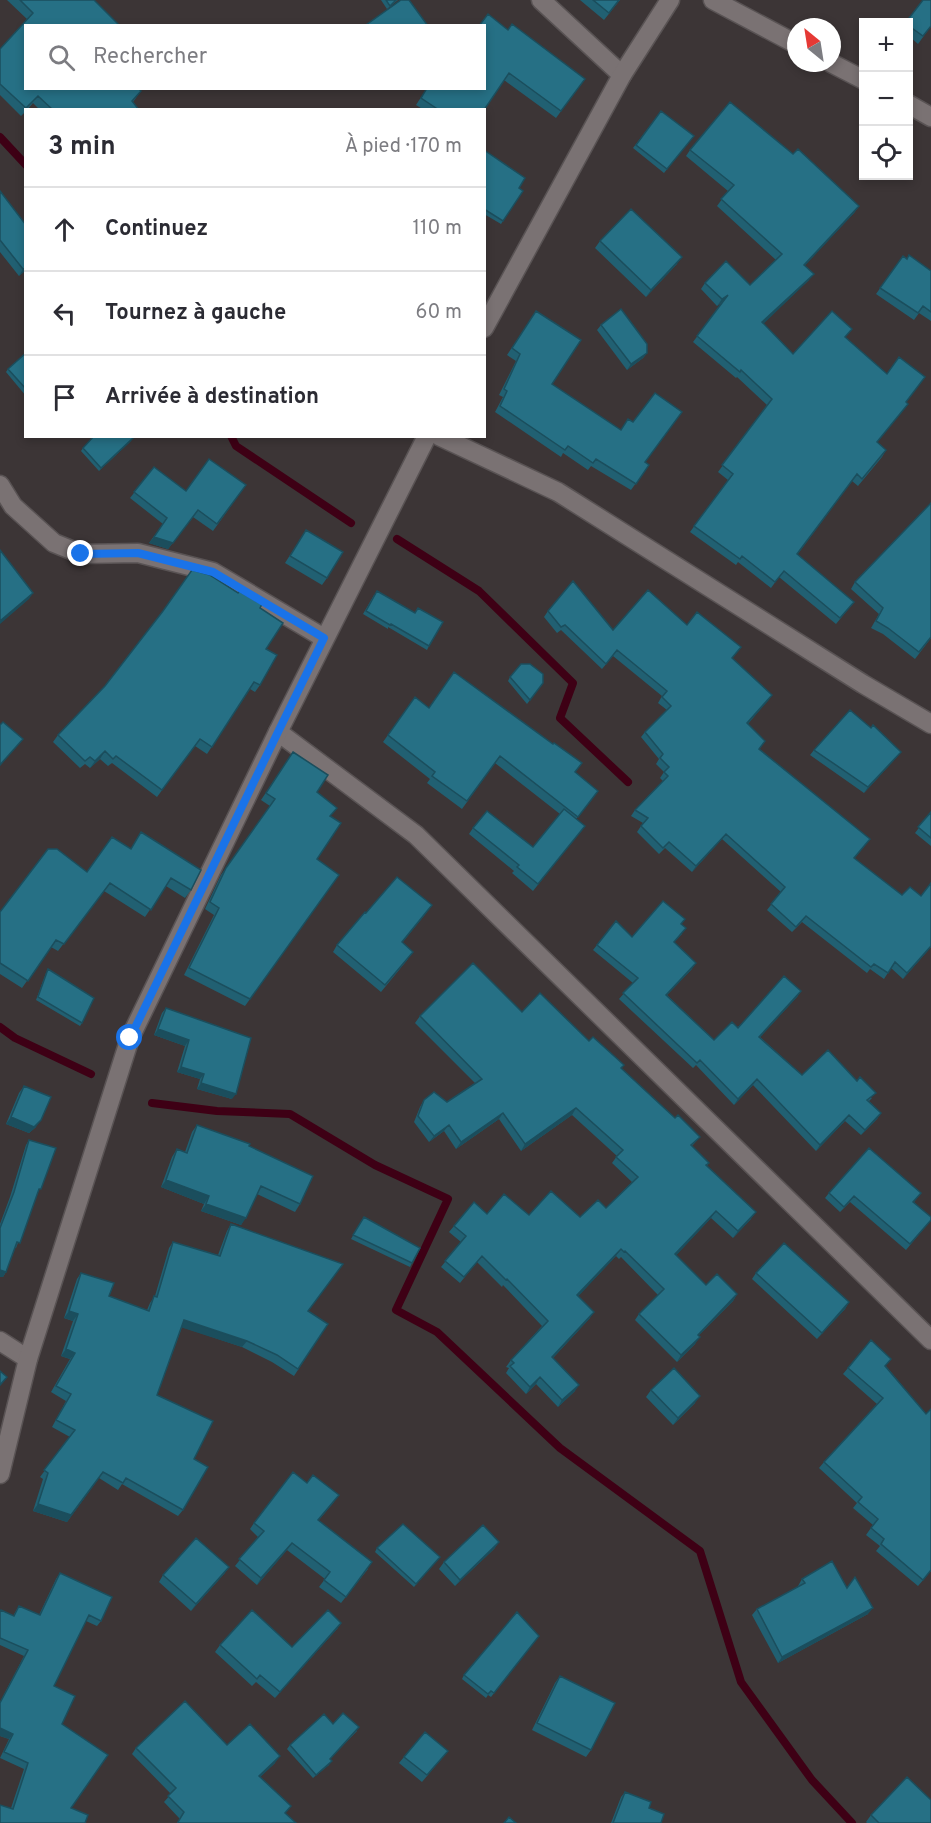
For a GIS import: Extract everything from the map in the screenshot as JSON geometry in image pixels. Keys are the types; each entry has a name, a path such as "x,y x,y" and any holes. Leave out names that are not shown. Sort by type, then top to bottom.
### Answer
{"street":[{"path":"541,0 622,75"},
{"path":"486,324 622,75 670,0"},
{"path":"713,0 787,39"},
{"path":"841,68 859,77"},
{"path":"913,106 931,117"},
{"path":"0,1474 28,1359 130,1038 324,638 426,438"},
{"path":"443,438 558,492 931,724"},
{"path":"0,485 13,506 54,543 81,554 138,553 213,572 324,638"},
{"path":"278,732 416,835 931,1340"},
{"path":"0,1341 28,1359"}],"building":[{"path":"20,0 94,0 118,24 24,24 24,90 140,90 132,101 137,108 51,108 38,96 26,108 0,84 0,49 33,13"},
{"path":"386,0 396,0 390,6"},
{"path":"401,0 409,0 427,24 367,24"},
{"path":"593,0 619,0 609,13"},
{"path":"923,0 931,0 931,26 923,36 913,29 913,18 909,18"},
{"path":"488,14 508,30 512,24 585,79 561,111 509,73 485,108 436,108 421,98 426,90 486,90 486,24 480,24"},
{"path":"730,102 793,154 798,149 859,206 804,265 814,274 762,322 793,354 832,311 852,329 845,337 887,374 899,357 925,377 906,402 908,404 877,442 886,450 862,479 857,474 797,554 854,602 840,618 784,571 775,582 742,556 740,559 694,526 733,474 722,465 772,399 741,370 740,372 697,336 728,295 722,299 705,283 726,261 750,285 782,254 721,199 734,185 690,150"},
{"path":"661,111 694,136 667,169 636,145"},
{"path":"486,151 525,178 519,188 523,191 503,221 486,210"},
{"path":"0,191 24,222 24,269 0,240"},
{"path":"631,209 682,257 651,290 600,241"},
{"path":"909,255 931,271 931,312 923,306 918,313 880,288 903,256 907,259"},
{"path":"621,309 647,344 647,353 631,364 601,325"},
{"path":"536,311 581,340 552,384 621,430 628,419 633,422 655,393 682,412 645,462 649,465 636,484 596,459 593,463 568,446 565,450 500,406 507,391 504,389 520,354 512,348"},
{"path":"24,355 24,387 8,369"},
{"path":"92,438 133,438 101,468 83,448"},
{"path":"209,459 246,485 217,524 198,510 173,543 154,537 167,518 134,492 154,467 186,491"},
{"path":"931,503 931,637 919,652 876,621 883,608 855,582"},
{"path":"306,530 343,552 327,578 290,556"},
{"path":"0,550 33,593 0,621"},
{"path":"192,570 210,575 238,593 239,591 262,604 260,608 283,623 266,649 277,655 260,685 254,682 212,747 200,739 162,790 116,756 113,759 105,751 95,761 90,757 85,761 58,735 105,686"},
{"path":"573,581 613,630 648,590 687,625 697,612 741,647 732,658 772,695 747,723 765,741 759,749 870,839 854,858 902,895 910,887 921,896 931,883 931,946 907,973 895,962 888,973 874,964 871,967 806,916 796,927 771,904 785,887 726,834 696,866 669,842 663,848 641,826 648,818 635,810 668,776 664,772 669,767 660,758 663,754 645,732 671,706 662,697 667,691 617,650 606,664 565,625 561,627 548,611"},
{"path":"377,591 415,613 418,608 443,622 429,646 366,611"},
{"path":"521,664 530,664 543,674 543,683 530,700 510,677"},
{"path":"454,672 582,763 575,772 598,791 578,817 500,756 467,801 432,776 435,772 388,735 415,697 429,708"},
{"path":"850,710 871,728 873,725 901,752 868,787 814,750"},
{"path":"3,722 23,739 0,765 0,725"},
{"path":"293,752 328,775 317,792 337,808 330,816 341,823 317,859 339,875 250,999 189,968 219,908 210,902 226,868 275,799 266,793"},
{"path":"564,809 585,826 538,884 517,867 519,865 473,828 487,811 533,847"},
{"path":"931,812 931,838 918,827"},
{"path":"141,832 201,870 191,890 171,878 151,910 110,883 64,944 56,940 28,981 0,963 0,912 48,849 57,849 87,872 112,837 131,849"},
{"path":"397,877 432,905 402,942 413,952 385,985 337,945"},
{"path":"663,901 685,919 681,924 686,928 674,942 696,963 666,995 714,1040 732,1022 738,1028 784,976 801,991 759,1037 802,1075 828,1050 857,1081 860,1077 876,1093 867,1100 881,1113 865,1130 849,1115 820,1145 757,1079 738,1099 700,1060 697,1063 623,993 638,978 597,945 616,921 632,937"},
{"path":"473,963 522,1012 540,993 589,1041 593,1037 624,1065 621,1068 675,1118 678,1115 700,1137 691,1145 709,1163 706,1165 756,1212 738,1231 716,1211 675,1254 706,1285 717,1274 737,1294 698,1335 700,1337 681,1355 639,1314 664,1289 621,1249 577,1295 594,1312 552,1357 579,1385 562,1400 540,1377 530,1387 510,1366 514,1363 511,1360 548,1321 482,1256 464,1277 445,1261 466,1236 454,1226 474,1202 487,1214 504,1194 529,1215 551,1191 580,1217 598,1200 606,1208 638,1177 616,1157 623,1150 576,1108 525,1144 503,1113 461,1142 449,1125 434,1136 418,1116 424,1100 434,1092 447,1102 482,1079 420,1016"},
{"path":"48,969 94,998 82,1023 38,997"},
{"path":"166,1008 251,1038 236,1094 201,1083 204,1074 181,1067 189,1040 158,1029"},
{"path":"24,1086 51,1097 41,1120 34,1127 11,1117"},
{"path":"197,1125 250,1144 249,1146 313,1176 300,1204 261,1186 246,1218 206,1204 209,1196 166,1180 177,1149 187,1153"},
{"path":"29,1140 56,1148 20,1243 17,1242 6,1272 0,1270 0,1228 14,1192"},
{"path":"869,1148 921,1193 913,1202 931,1217 931,1220 910,1244 854,1196 844,1207 829,1193"},
{"path":"364,1217 420,1248 412,1263 353,1235"},
{"path":"231,1224 343,1264 308,1311 328,1324 298,1369 277,1355 247,1341 184,1320 157,1395 213,1421 194,1459 208,1467 183,1510 126,1478 123,1483 103,1472 71,1515 38,1504 48,1473 44,1470 75,1430 56,1420 71,1394 56,1386 75,1353 66,1349 78,1314 69,1311 81,1273 114,1283 109,1296 149,1311 154,1296 157,1297 173,1242 220,1256"},
{"path":"784,1243 849,1302 822,1333 756,1273"},
{"path":"871,1340 891,1359 885,1366 926,1414 931,1409 931,1570 923,1580 881,1544 884,1539 871,1528 878,1519 858,1502 862,1497 824,1462 883,1398 848,1368"},
{"path":"674,1368 700,1396 678,1418 651,1390"},
{"path":"0,1371 7,1377 0,1385"},
{"path":"293,1472 307,1483 313,1475 339,1495 318,1520 372,1562 346,1597 324,1580 330,1572 292,1543 261,1578 239,1559 264,1531 254,1523"},
{"path":"403,1524 440,1557 416,1584 377,1548"},
{"path":"483,1525 499,1542 460,1580 444,1562"},
{"path":"196,1538 229,1567 196,1604 163,1575"},
{"path":"832,1561 847,1588 855,1577 873,1608 782,1657 757,1609 805,1583 802,1579"},
{"path":"60,1573 112,1597 101,1621 89,1615 54,1686 75,1696 62,1724 108,1755 71,1808 88,1815 85,1823 0,1823 0,1805 13,1809 28,1763 4,1752 13,1734 0,1728 0,1703 28,1650 0,1638 0,1612 1,1610 14,1616 19,1606 40,1615"},
{"path":"252,1610 292,1647 328,1610 341,1623 280,1692 260,1675 257,1679 220,1645"},
{"path":"517,1612 539,1636 494,1693 491,1691 488,1694 464,1675"},
{"path":"560,1676 615,1703 591,1750 537,1723"},
{"path":"185,1701 227,1745 250,1724 280,1756 259,1776 291,1806 285,1813 296,1823 178,1822 184,1812 168,1796 176,1788 136,1748"},
{"path":"343,1713 359,1727 330,1759 332,1761 316,1775 290,1745 324,1714 333,1724"},
{"path":"425,1732 448,1751 427,1775 404,1757"},
{"path":"907,1777 931,1800 931,1823 879,1823 871,1815"},
{"path":"625,1792 651,1802 649,1808 664,1814 661,1823 613,1823"},
{"path":"509,1817 516,1823 504,1823"}],"waterway":[{"path":"0,137 24,163"},
{"path":"232,438 236,446 351,523"},
{"path":"397,539 479,591 573,683 560,718 628,782"},
{"path":"0,1027 15,1038 91,1074"},
{"path":"152,1103 217,1111 290,1114 375,1165 448,1199 396,1310 437,1332 560,1448 700,1551 741,1682 812,1780 852,1823"}],"route":[{"path":"81,554 138,553 213,572 324,638 130,1038"}]}
